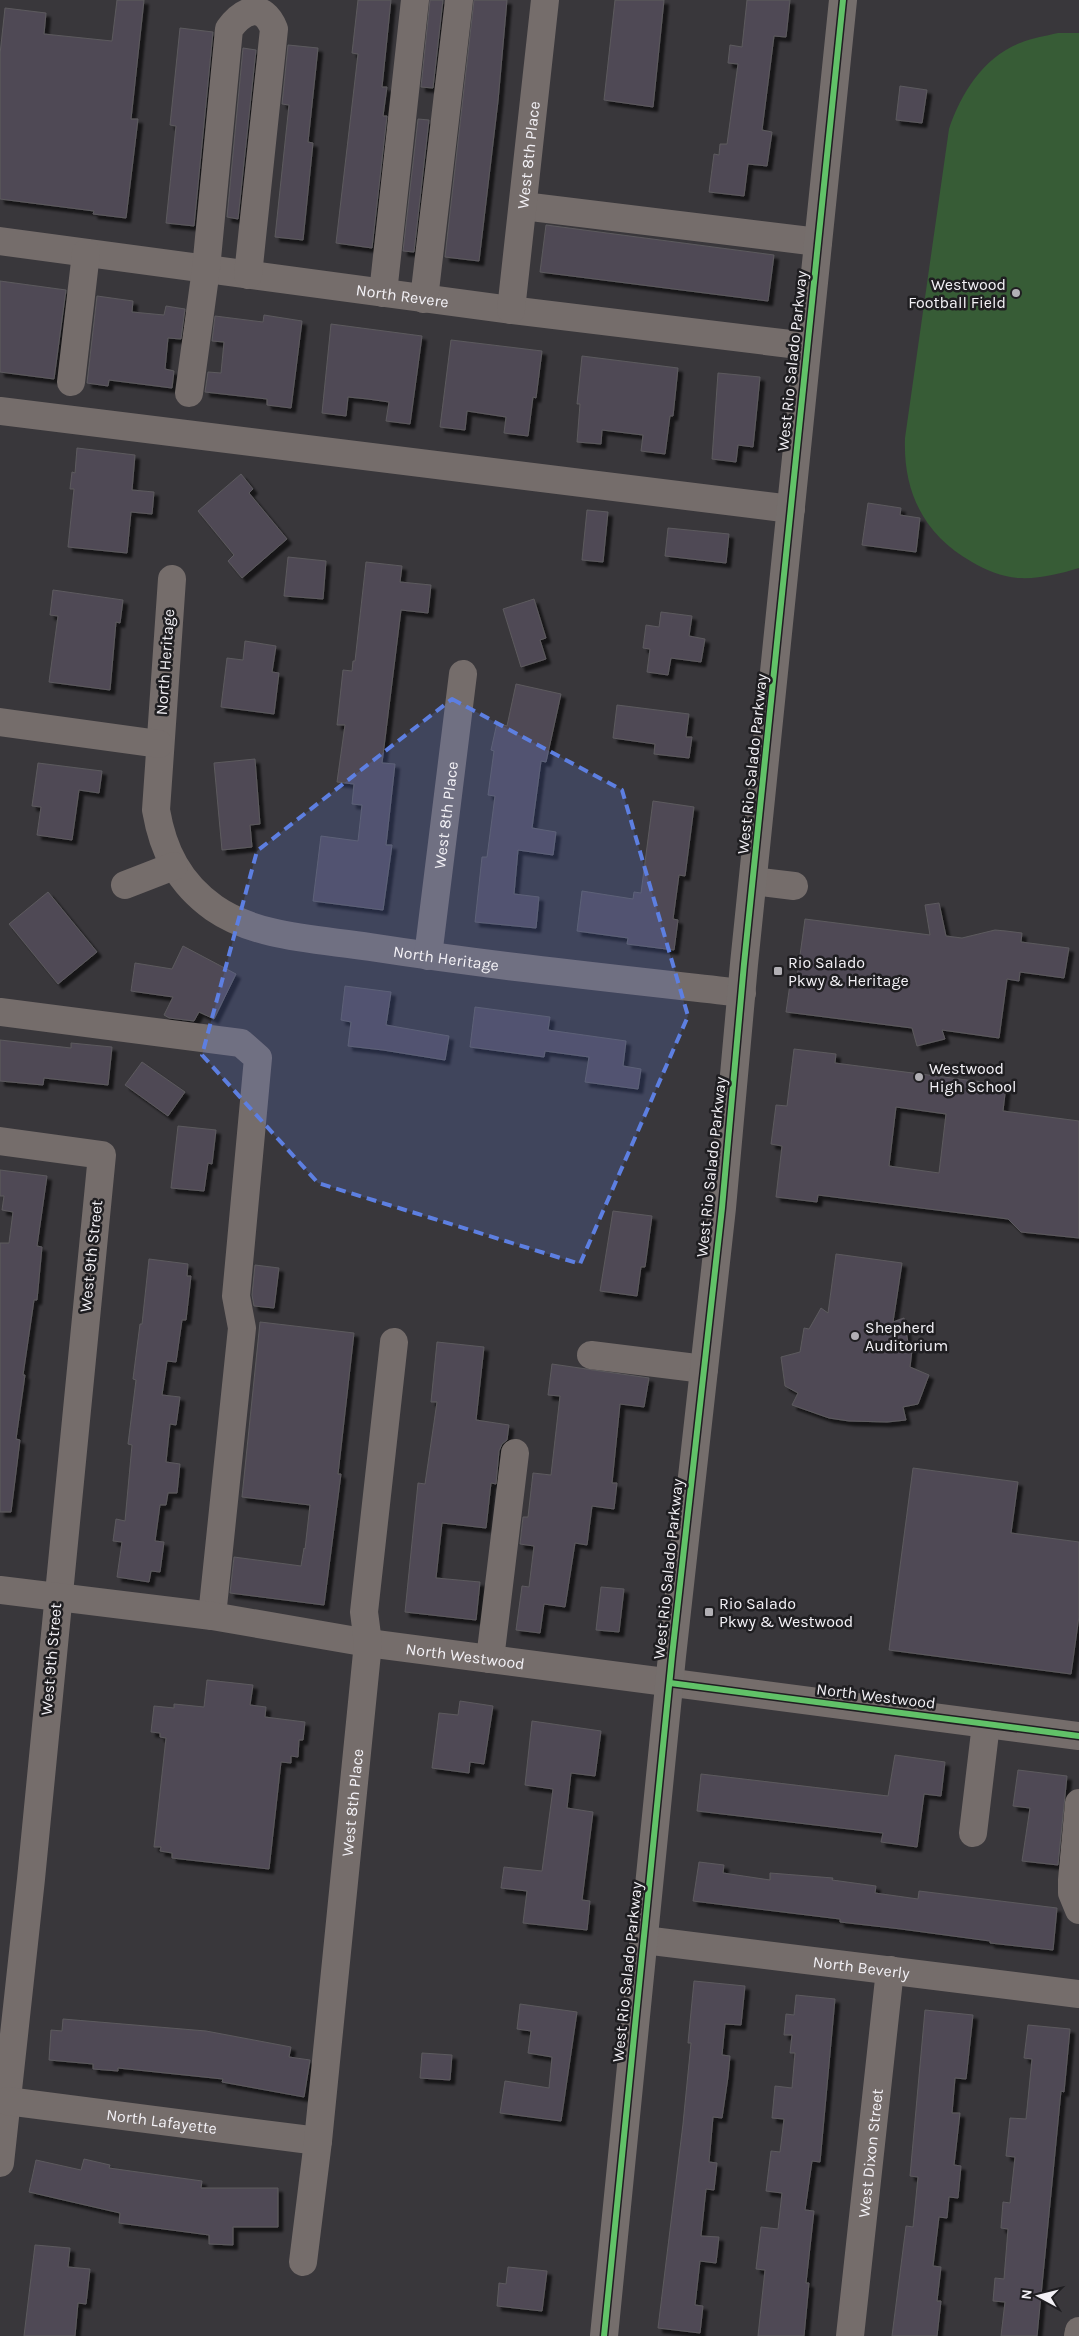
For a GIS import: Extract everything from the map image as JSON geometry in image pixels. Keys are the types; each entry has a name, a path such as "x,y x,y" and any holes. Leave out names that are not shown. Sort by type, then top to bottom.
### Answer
{"main road":[{"name":"West Rio Salado Parkway","path":"604,2336 670,1683 704,1369 806,346 843,0"}],"street":[{"path":"383,293 415,0"},
{"path":"424,299 459,0"},
{"name":"West 8th Place","path":"511,310 545,0"},
{"path":"189,393 206,269 229,29 238,17 248,12 260,12 270,19 274,29 248,275"},
{"path":"404,95 447,101"},
{"path":"523,206 818,242"},
{"name":"North Revere","path":"0,241 424,299 806,346"},
{"path":"71,382 86,253"},
{"path":"0,411 791,508"},
{"name":"North Heritage","path":"172,579 159,744 156,810 160,835 174,866 192,891 215,908 245,924 285,934 428,956 742,993"},
{"name":"West 8th Place","path":"428,956 463,674"},
{"path":"0,722 159,744"},
{"path":"125,885 174,866"},
{"path":"753,881 794,886"},
{"path":"0,1012 242,1043 258,1058 236,1296 242,1328 212,1616"},
{"name":"West 9th Street","path":"0,1141 102,1155 0,2163"},
{"name":"West 8th Place","path":"303,2262 318,2141 368,1643 364,1612 394,1342"},
{"path":"591,1355 704,1369"},
{"path":"490,1659 515,1453"},
{"name":"North Westwood","path":"0,1590 212,1616 368,1643 1079,1736"},
{"path":"973,1833 986,1724"},
{"path":"1079,1803 1072,1880 1072,1893 1079,1910"},
{"name":"North Beverly","path":"644,1940 1079,1994"},
{"name":"West Dixon Street","path":"850,2336 890,1970"},
{"name":"North Lafayette","path":"7,2101 318,2141"},
{"path":"1078,2336 1079,2331"}],"highlighted area":[{"path":"452,699 622,790 688,1016 580,1264 318,1183 202,1055 257,851"}],"green space":[{"path":"1058,33 1079,33 1079,568 1049,576 1019,578 994,573 972,562 941,539 929,525 913,494 908,476 905,458 905,438 949,129 967,90 995,57 1020,43"}],"building":[{"path":"117,0 144,0 131,119 138,119 126,218 93,214 94,211 0,199 0,54 5,8 46,13 44,34 112,41"},
{"path":"358,0 391,0 382,87 387,87 383,116 387,116 372,248 336,243 358,54 352,53"},
{"path":"430,0 443,0 433,88 421,87"},
{"path":"474,0 507,0 498,101 479,261 445,257"},
{"path":"615,0 664,0 653,107 604,100"},
{"path":"747,0 790,0 786,37 774,36 762,130 772,132 767,166 748,164 744,196 709,192 714,154 719,155 720,144 727,144 738,64 728,63 730,45 742,47"},
{"path":"180,28 213,32 194,226 166,223 176,126 170,125"},
{"path":"288,45 318,48 308,142 313,143 303,240 275,237 289,105 282,104"},
{"path":"243,48 256,50 238,219 227,217"},
{"path":"900,86 927,90 922,123 896,120"},
{"path":"418,119 429,120 414,252 403,251"},
{"path":"546,225 774,255 768,301 540,272"},
{"path":"0,281 66,290 54,379 0,372"},
{"path":"97,296 133,301 132,312 164,315 166,306 185,309 181,339 168,338 165,369 174,371 172,388 109,380 108,386 87,383"},
{"path":"264,315 302,321 291,408 267,405 267,399 205,392 208,372 221,373 224,342 212,341 215,316 263,322"},
{"path":"331,324 422,336 410,424 386,421 389,402 368,399 348,397 346,416 322,413"},
{"path":"451,340 542,351 536,398 533,397 528,436 504,433 506,417 467,411 465,430 440,427"},
{"path":"582,356 678,368 673,416 670,416 665,454 641,451 643,435 602,430 601,444 577,442 580,404 577,404"},
{"path":"718,373 760,377 753,447 738,445 736,462 712,459"},
{"path":"77,448 135,455 132,490 154,492 152,514 131,512 127,553 68,547 74,489 70,489 72,472 75,473"},
{"path":"241,474 253,489 249,493 287,539 242,578 228,561 234,555 198,511"},
{"path":"868,503 901,508 900,515 920,518 916,552 862,545"},
{"path":"587,510 608,512 603,562 582,560"},
{"path":"668,528 729,534 726,563 665,556"},
{"path":"288,557 326,561 323,599 284,596"},
{"path":"366,562 402,566 400,582 431,585 428,613 401,610 382,763 395,764 386,845 392,845 383,910 313,901 321,836 358,841 362,805 352,804 354,784 337,782 345,725 337,725 343,670 352,671 353,661 355,661"},
{"path":"53,590 123,600 120,623 116,622 110,690 49,682 58,616 50,615"},
{"path":"534,599 546,638 540,640 546,659 521,667 503,609"},
{"path":"661,612 692,616 689,636 705,639 701,662 671,658 668,675 647,672 650,649 643,648 646,625 659,627"},
{"path":"245,641 276,646 272,672 279,673 274,714 221,707 227,658 243,660"},
{"path":"516,684 561,694 546,762 541,761 532,828 556,832 553,855 518,850 514,894 539,897 536,928 475,922 482,857 487,857 495,796 488,795 494,751 491,750 497,723 507,726"},
{"path":"617,705 689,714 686,737 692,737 689,758 654,754 655,744 613,738"},
{"path":"255,759 260,824 250,825 252,847 222,850 214,763"},
{"path":"38,763 102,771 99,793 79,790 72,840 37,835 41,807 32,806"},
{"path":"653,801 694,807 685,876 679,875 673,919 678,920 674,950 627,944 628,938 577,931 582,891 633,899 634,892 641,893"},
{"path":"48,892 97,952 58,984 9,924"},
{"path":"939,903 946,936 962,938 995,930 1006,931 1022,933 1021,942 1069,948 1064,978 1020,972 1019,981 1007,979 999,1038 942,1030 945,1039 917,1046 912,1028 786,1012 791,977 797,977 805,919 930,935 925,905"},
{"path":"183,946 236,974 214,1019 199,1012 194,1021 169,1018 164,1015 173,997 131,991 135,963 172,969"},
{"path":"345,986 391,992 386,1025 449,1036 445,1060 348,1046 351,1022 341,1020"},
{"path":"475,1007 550,1017 548,1030 626,1041 623,1066 641,1069 638,1089 585,1082 589,1057 545,1051 544,1057 470,1047"},
{"path":"0,1040 71,1048 71,1043 112,1047 108,1085 44,1078 43,1085 0,1081"},
{"path":"794,1049 836,1054 835,1063 1006,1085 1003,1111 1079,1121 1079,1238 1021,1232 1008,1219 818,1195 817,1202 776,1197 782,1146 771,1144 776,1105 787,1106","holes":["896,1107 946,1114 939,1173 889,1166"]},
{"path":"142,1062 185,1092 168,1116 125,1085"},
{"path":"178,1126 216,1130 212,1164 208,1163 204,1191 171,1188"},
{"path":"0,1170 47,1176 37,1246 42,1247 37,1300 34,1300 23,1375 25,1375 16,1439 20,1440 11,1512 0,1512 0,1243 9,1243 13,1212 2,1210 4,1196 0,1196"},
{"path":"613,1211 652,1216 645,1267 641,1267 637,1296 600,1291"},
{"name":"Shepherd Auditorium","path":"836,1254 902,1263 893,1322 904,1318 908,1343 913,1342 910,1367 929,1375 918,1404 903,1407 906,1420 887,1422 849,1421 829,1418 792,1405 798,1393 785,1386 781,1357 800,1352 804,1328 809,1329 821,1308 828,1313"},
{"path":"149,1259 188,1264 187,1276 191,1276 186,1320 182,1320 176,1362 167,1361 162,1395 180,1397 176,1425 170,1424 166,1462 180,1464 177,1493 168,1493 166,1505 160,1505 155,1541 164,1542 160,1572 151,1571 149,1582 117,1577 122,1542 113,1541 116,1519 125,1521 132,1445 128,1444 136,1380 133,1379 140,1324 142,1324"},
{"path":"255,1265 279,1268 274,1308 254,1306 252,1295"},
{"path":"260,1322 354,1333 338,1474 341,1474 324,1605 230,1593 234,1557 301,1566 310,1505 242,1497"},
{"path":"437,1342 484,1347 476,1420 509,1425 507,1440 502,1444 499,1451 496,1484 491,1483 486,1528 442,1523 436,1578 480,1582 476,1620 405,1612 418,1483 425,1484 437,1402 431,1402"},
{"path":"552,1364 649,1378 644,1407 620,1404 612,1483 617,1483 614,1509 592,1506 587,1545 575,1543 565,1607 544,1604 540,1633 516,1630 522,1586 529,1587 534,1546 520,1544 523,1517 528,1517 533,1473 551,1475 560,1396 548,1395"},
{"path":"913,1468 1018,1482 1011,1533 1079,1542 1079,1616 1071,1674 889,1650"},
{"path":"601,1587 624,1589 619,1632 596,1630"},
{"path":"207,1680 253,1685 250,1705 266,1707 265,1717 305,1722 303,1740 299,1740 298,1757 291,1756 291,1763 281,1762 269,1869 172,1858 172,1853 160,1851 161,1847 154,1847 166,1738 160,1737 160,1733 151,1732 154,1706 174,1708 174,1704 204,1707"},
{"path":"460,1701 493,1706 484,1764 470,1762 469,1773 432,1768 439,1713 458,1715"},
{"path":"532,1721 601,1731 595,1776 571,1773 567,1808 593,1812 582,1900 590,1901 587,1930 523,1923 527,1891 501,1888 504,1867 542,1871 553,1789 525,1785"},
{"path":"895,1755 945,1762 941,1796 924,1794 917,1847 881,1842 883,1833 697,1811 701,1774 888,1796"},
{"path":"1018,1770 1067,1776 1058,1865 1022,1861 1030,1808 1013,1806"},
{"path":"699,1862 724,1865 723,1873 770,1880 770,1873 833,1878 832,1880 876,1886 875,1893 918,1899 919,1891 1057,1908 1053,1950 840,1922 840,1919 693,1901"},
{"path":"694,1981 745,1986 741,2025 725,2024 722,2055 730,2056 728,2077 722,2118 713,2117 709,2162 717,2163 714,2190 706,2189 701,2236 719,2237 716,2263 700,2261 695,2305 703,2306 700,2333 658,2328 683,2124 691,2043 688,2043"},
{"path":"796,1995 835,1999 820,2162 812,2161 805,2210 814,2211 806,2283 809,2283 804,2336 758,2336 765,2270 756,2269 761,2227 778,2229 782,2193 766,2191 771,2151 780,2152 784,2119 772,2118 775,2086 792,2088 795,2053 790,2053 792,2035 784,2035 786,2014 794,2015"},
{"path":"520,2004 577,2012 561,2121 500,2113 505,2081 549,2088 552,2057 528,2053 531,2031 517,2029"},
{"path":"925,2010 973,2015 966,2079 955,2078 952,2113 960,2113 954,2165 961,2166 958,2198 949,2197 947,2218 939,2217 933,2266 941,2267 937,2301 941,2301 937,2336 892,2336 906,2226 913,2227 918,2177 910,2176"},
{"path":"63,2019 206,2031 291,2047 289,2057 310,2060 304,2097 222,2082 223,2079 118,2068 118,2071 93,2069 93,2064 49,2060 51,2030 62,2031"},
{"path":"1028,2025 1070,2029 1064,2092 1061,2091 1037,2336 1001,2336 1005,2302 993,2301 995,2278 1004,2279 1008,2229 1001,2228 1003,2202 1010,2203 1015,2157 1006,2156 1010,2118 1026,2119 1032,2059 1024,2058"},
{"path":"422,2053 452,2055 450,2080 420,2078"},
{"path":"84,2159 110,2165 109,2168 202,2181 201,2188 278,2188 278,2227 233,2227 233,2245 209,2244 209,2235 119,2223 120,2213 29,2192 36,2160 81,2170"},
{"path":"35,2245 70,2248 68,2267 90,2269 86,2304 78,2303 75,2336 24,2336"},
{"path":"508,2267 547,2271 542,2311 497,2306 499,2283 506,2284"}],"cycle path":[{"path":"604,2336 672,1656 722,1208 744,964 843,0"},
{"path":"670,1683 1079,1736"}],"place":[{"name":"Westwood Football Field","path":"1016,293"},
{"name":"Rio Salado Pkwy & Heritage","path":"778,971"},
{"name":"Westwood High School","path":"919,1077"},
{"name":"Shepherd Auditorium","path":"855,1336"},
{"name":"Rio Salado Pkwy & Westwood","path":"709,1612"}]}
